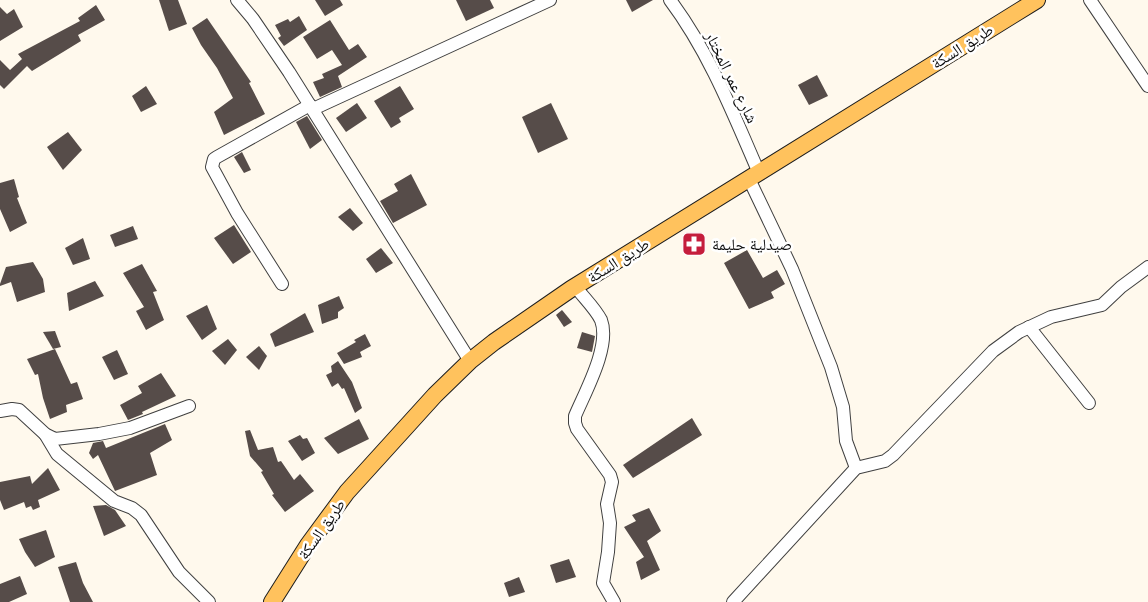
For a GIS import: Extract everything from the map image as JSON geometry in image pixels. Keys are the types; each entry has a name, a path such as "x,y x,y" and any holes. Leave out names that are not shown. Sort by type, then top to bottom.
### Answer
{"main road":[{"name":"طريق السكة","path":"272,602 308,545 347,492 435,395 470,361 494,342 575,286 1037,0"}],"street":[{"path":"236,0 253,19 311,107 470,361"},
{"path":"282,284 237,213 212,167 214,159 311,107 550,0"},
{"name":"شارع عمر المختار","path":"670,0 699,42 715,72 754,176 831,367 843,407 846,441 856,468"},
{"path":"1090,0 1148,86"},
{"path":"733,602 856,468 885,461 893,455 993,351 1004,342 1029,327 1051,317 1102,305 1121,287 1148,267"},
{"path":"575,286 600,319 604,333 596,368 575,416 575,423 612,482 608,504 610,523 608,552 603,583 614,602"},
{"path":"1029,327 1089,404"},
{"path":"45,434 56,439 130,428 189,406"},
{"path":"0,410 19,410 45,434 57,454 114,500 132,508 141,515 179,572 209,602"}],"building":[{"path":"159,0 178,0 187,24 169,31"},
{"path":"315,0 340,0 343,5 325,16"},
{"path":"456,0 490,0 494,8 466,21"},
{"path":"626,0 653,0 632,12"},
{"path":"96,5 105,20 78,35 81,41 32,71 27,66 4,89 0,85 0,60 10,70 22,59 18,54 80,21 78,18"},
{"path":"0,7 7,14 14,9 23,27 0,41"},
{"path":"299,16 307,30 284,46 278,38 281,36 275,25 288,19 290,22"},
{"path":"207,18 251,82 249,83 265,114 224,135 214,112 233,98 192,28"},
{"path":"330,20 349,50 358,44 367,57 338,76 342,87 320,97 313,82 324,78 322,74 342,65 332,50 317,59 303,37"},
{"path":"817,75 828,96 809,105 798,85"},
{"path":"146,86 157,104 141,112 132,96"},
{"path":"400,86 414,109 399,118 401,122 391,128 374,101"},
{"path":"357,103 367,118 346,132 336,118"},
{"path":"551,103 568,139 538,153 522,117"},
{"path":"307,116 322,140 310,149 296,122"},
{"path":"68,132 82,150 63,170 47,147"},
{"path":"242,152 251,170 244,173 234,157"},
{"path":"411,174 427,205 393,223 380,201 398,191 394,184"},
{"path":"14,179 19,197 17,198 27,223 10,232 0,209 0,183"},
{"path":"350,208 363,223 353,231 338,217"},
{"path":"234,225 251,252 233,264 214,238"},
{"path":"133,226 138,239 115,247 110,235"},
{"path":"83,238 90,259 73,265 65,248"},
{"path":"381,248 393,263 376,273 366,259"},
{"path":"747,250 763,278 777,270 785,284 771,292 774,298 749,309 724,263"},
{"path":"33,262 43,279 45,292 17,302 11,282 0,286 6,267"},
{"path":"142,264 157,291 153,292 164,320 146,330 136,311 144,307 123,273"},
{"path":"95,281 104,296 69,311 67,293"},
{"path":"339,296 344,308 338,312 338,318 322,324 318,305"},
{"path":"207,305 217,329 202,340 186,316"},
{"path":"562,310 572,322 564,327 556,315"},
{"path":"305,313 314,332 275,347 270,334"},
{"path":"55,331 61,347 53,349 43,332"},
{"path":"582,332 595,336 592,352 577,348"},
{"path":"365,334 371,346 360,352 362,357 344,364 337,353 356,342 354,340"},
{"path":"228,339 237,350 225,365 212,351"},
{"path":"259,346 267,356 259,370 246,357"},
{"path":"55,349 71,384 77,382 83,399 66,405 67,412 50,419 38,374 35,375 27,359"},
{"path":"117,350 128,374 114,380 102,357"},
{"path":"338,361 352,382 362,408 355,413 344,388 342,389 338,383 332,387 326,375 332,372 331,366"},
{"path":"161,373 176,396 128,420 120,405 142,393 138,386"},
{"path":"692,418 702,435 633,478 623,465"},
{"path":"359,419 369,439 338,454 324,438"},
{"path":"165,424 172,440 150,453 157,475 115,491 98,455 93,459 89,453 93,443 103,441 106,448"},
{"path":"250,430 258,450 273,447 278,462 281,461 294,480 300,474 314,491 285,512 272,495 274,494 261,472 263,471 250,456 245,431"},
{"path":"300,435 303,439 307,438 315,453 302,461 288,441"},
{"path":"48,468 60,490 38,500 40,507 33,510 31,506 26,508 24,502 4,510 0,500 0,482 30,476 32,484"},
{"path":"106,505 115,510 126,526 104,536 93,506"},
{"path":"649,508 661,531 647,541 660,570 641,580 636,562 644,557 624,527 636,521 632,515"},
{"path":"46,530 55,557 35,567 19,539"},
{"path":"569,559 576,577 556,583 550,565"},
{"path":"76,562 83,583 93,602 70,602 58,567"},
{"path":"20,576 27,594 9,602 0,602 0,584"},
{"path":"519,577 525,592 509,597 504,583"}],"place":[{"name":"صيدلية حليمة","path":"694,244"}]}
